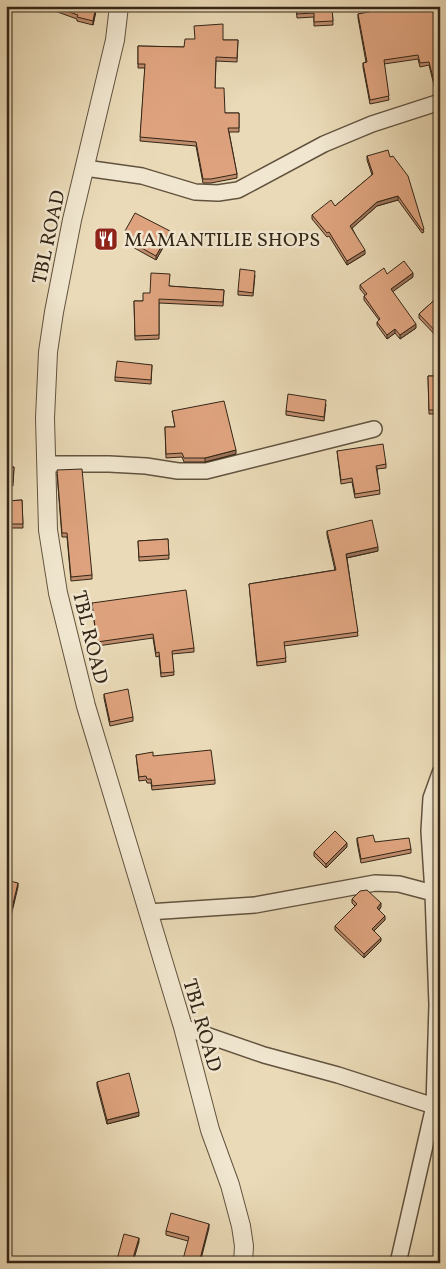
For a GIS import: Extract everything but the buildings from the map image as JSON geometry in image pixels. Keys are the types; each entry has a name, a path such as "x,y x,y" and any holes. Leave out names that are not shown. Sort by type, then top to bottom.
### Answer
{"street":[{"name":"TBL ROAD","path":"118,6 115,40 72,220 48,352 44,418 48,530 58,593 86,706 183,1026 210,1130 230,1184 241,1226 243,1263"},
{"path":"85,168 134,174 195,192 218,193 238,190 324,144 372,124 440,102"},
{"path":"46,464 109,464 146,466 178,471 206,470 374,428"},
{"path":"398,1263 437,1107 437,1005 429,831 431,798 440,774"},
{"path":"148,912 255,905 375,883 399,884 433,893"},
{"path":"183,1026 264,1055 347,1077 437,1107"}],"place":[{"name":"MAMANTILIE SHOPS","path":"106,239"}]}
